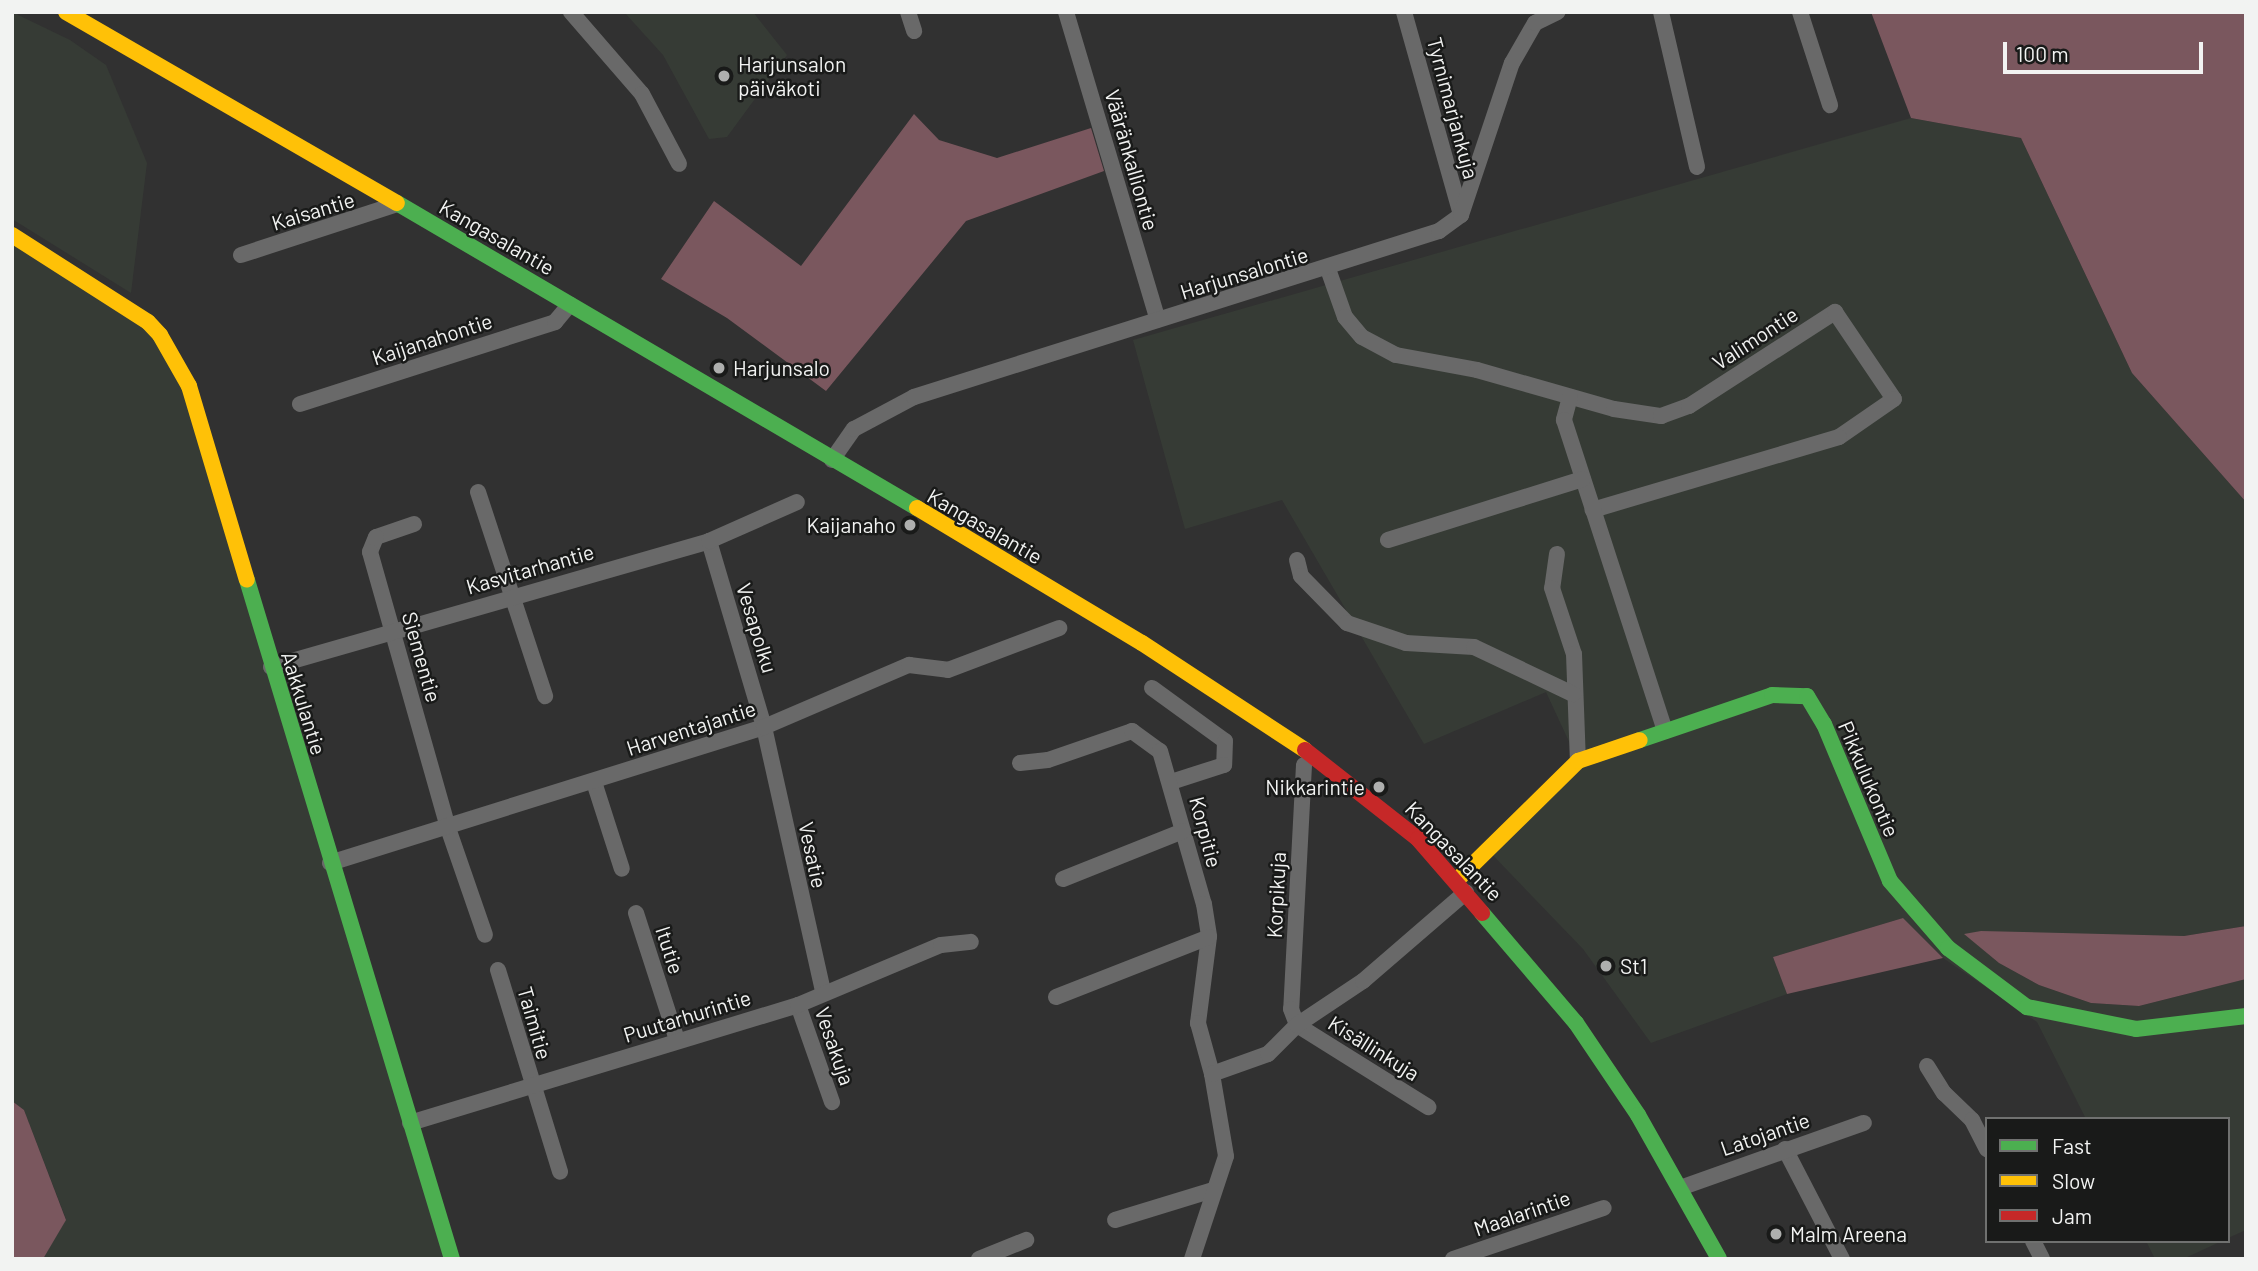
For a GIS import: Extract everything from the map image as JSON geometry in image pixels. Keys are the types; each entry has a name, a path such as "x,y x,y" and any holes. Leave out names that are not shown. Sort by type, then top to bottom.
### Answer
{"street":[{"name":"Kangasalantie","path":"66,12 570,304 1142,643 1290,739 1378,805 1461,886 1576,1023 1680,1188 1719,1259"},
{"path":"571,12 642,94 679,164"},
{"path":"908,12 915,31"},
{"name":"Vääränkalliontie","path":"1066,12 1158,320"},
{"name":"Tyrnimarjankuja","path":"1404,12 1461,215"},
{"path":"1461,215 1512,63 1535,23 1558,12"},
{"path":"1661,12 1697,167"},
{"path":"1800,12 1830,105"},
{"name":"Kaisantie","path":"241,255 397,204"},
{"name":"Harjunsalontie","path":"832,460 853,429 914,397 1328,269 1438,232 1461,215"},
{"name":"Aakkulantie","path":"12,235 148,323 176,360 189,386 330,863 452,1259"},
{"name":"Valimontie","path":"1328,269 1345,317 1362,337 1396,355 1477,370 1570,397 1661,416 1689,406 1835,312 1894,399 1839,437 1593,510"},
{"name":"Kaijanahontie","path":"300,404 555,322 570,304"},
{"path":"1570,397 1564,420 1665,731"},
{"path":"1388,540 1583,479"},
{"path":"478,492 545,696"},
{"name":"Kasvitarhantie","path":"271,667 709,541 797,502"},
{"name":"Siementie","path":"414,524 376,537 370,552 449,828"},
{"name":"Vesapolku","path":"709,541 764,727"},
{"path":"1557,554 1552,589 1574,654 1573,694 1578,761"},
{"path":"1297,560 1301,576 1347,623 1406,643 1474,647 1573,694"},
{"name":"Harventajantie","path":"330,863 449,828 764,727 909,665 948,670 1059,628"},
{"path":"1153,688 1225,741 1224,765 1171,782"},
{"name":"Pikkulukontie","path":"1461,886 1578,761 1772,695 1807,696 1824,724 1890,881 1948,948 2027,1007 2136,1029 2246,1016"},
{"name":"Vesatie","path":"764,727 823,992"},
{"name":"Korpitie","path":"1020,763 1048,760 1132,731 1160,751 1171,782 1209,937 1198,1023 1212,1074 1226,1156 1192,1259"},
{"name":"Korpikuja","path":"1297,1025 1291,1001 1304,765"},
{"path":"594,782 622,869"},
{"path":"449,828 485,935"},
{"path":"1063,879 1183,831"},
{"path":"1212,1074 1268,1054 1297,1025 1363,981 1461,886"},
{"name":"Itutie","path":"636,913 677,1040"},
{"path":"1056,996 1209,937"},
{"name":"Puutarhurintie","path":"410,1123 798,1005 823,992 941,944 971,942"},
{"name":"Taimitie","path":"498,970 531,1086 560,1172"},
{"name":"Vesakuja","path":"798,1005 832,1102"},
{"name":"Kisällinkuja","path":"1297,1025 1427,1107"},
{"path":"1927,1066 1944,1093 1972,1119 1985,1145"},
{"name":"Latojantie","path":"1680,1188 1864,1123"},
{"path":"1785,1149 1842,1259"},
{"path":"1115,1220 1213,1190"},
{"name":"Maalarintie","path":"1452,1259 1604,1208"},
{"path":"979,1259 1026,1240"},
{"path":"2034,1243 2042,1259"}],"shaded area":[{"path":"12,12 70,40 106,65 147,163 131,293 12,219"},
{"name":"Harjunsalon päiväkoti","path":"624,12 753,12 787,55 727,137 709,139 663,55"},
{"path":"1871,12 2246,12 2246,502 2132,373 2021,138 1911,118"},
{"path":"914,114 939,140 997,158 1091,128 1104,171 966,221 826,391 727,318 661,279 714,201 801,266"},
{"path":"1911,118 2021,138 2132,373 2246,502 2246,926 2184,936 1965,934 1999,963 2039,985 2091,1003 2139,1006 2246,979 2246,1230 2230,1237 2230,1117 2085,1117 2037,1022 1943,958 1903,918 1773,957 1787,994 1651,1043 1583,949 1483,845 1578,761 1546,692 1424,744 1282,500 1185,529 1133,340"},
{"path":"12,235 134,312 182,370 448,1259 43,1259 66,1219 24,1110 12,1101"},
{"path":"1903,918 1943,958 1787,994 1773,957"},
{"path":"2246,926 2246,979 2139,1006 2091,1003 2039,985 1999,963 1964,934 1981,931 2184,936"},
{"path":"12,1101 24,1110 66,1220 43,1259 12,1257"},
{"path":"2147,1243 2218,1243 2183,1259 2155,1259"}],"traffic: fast":[{"path":"397,203 917,508"},
{"path":"247,580 452,1259"},
{"path":"1640,740 1772,695 1807,696 1824,724 1890,881 1948,948 2027,1007 2136,1029 2246,1016"},
{"path":"1482,913 1576,1023 1638,1115 1719,1259"}],"traffic: slow":[{"path":"66,12 397,203"},
{"path":"12,235 148,322 160,335 189,386 247,580"},
{"path":"917,508 1142,643 1305,750"},
{"path":"1457,880 1578,761 1640,740"}],"traffic: jam":[{"path":"1305,750 1418,839 1482,913"}],"place":[{"name":"Harjunsalon päiväkoti","path":"724,76"},
{"name":"Harjunsalo","path":"719,368"},
{"name":"Kaijanaho","path":"910,525"},
{"name":"Nikkarintie","path":"1379,787"},
{"name":"St1","path":"1606,966"},
{"name":"Malm Areena","path":"1776,1234"}]}
